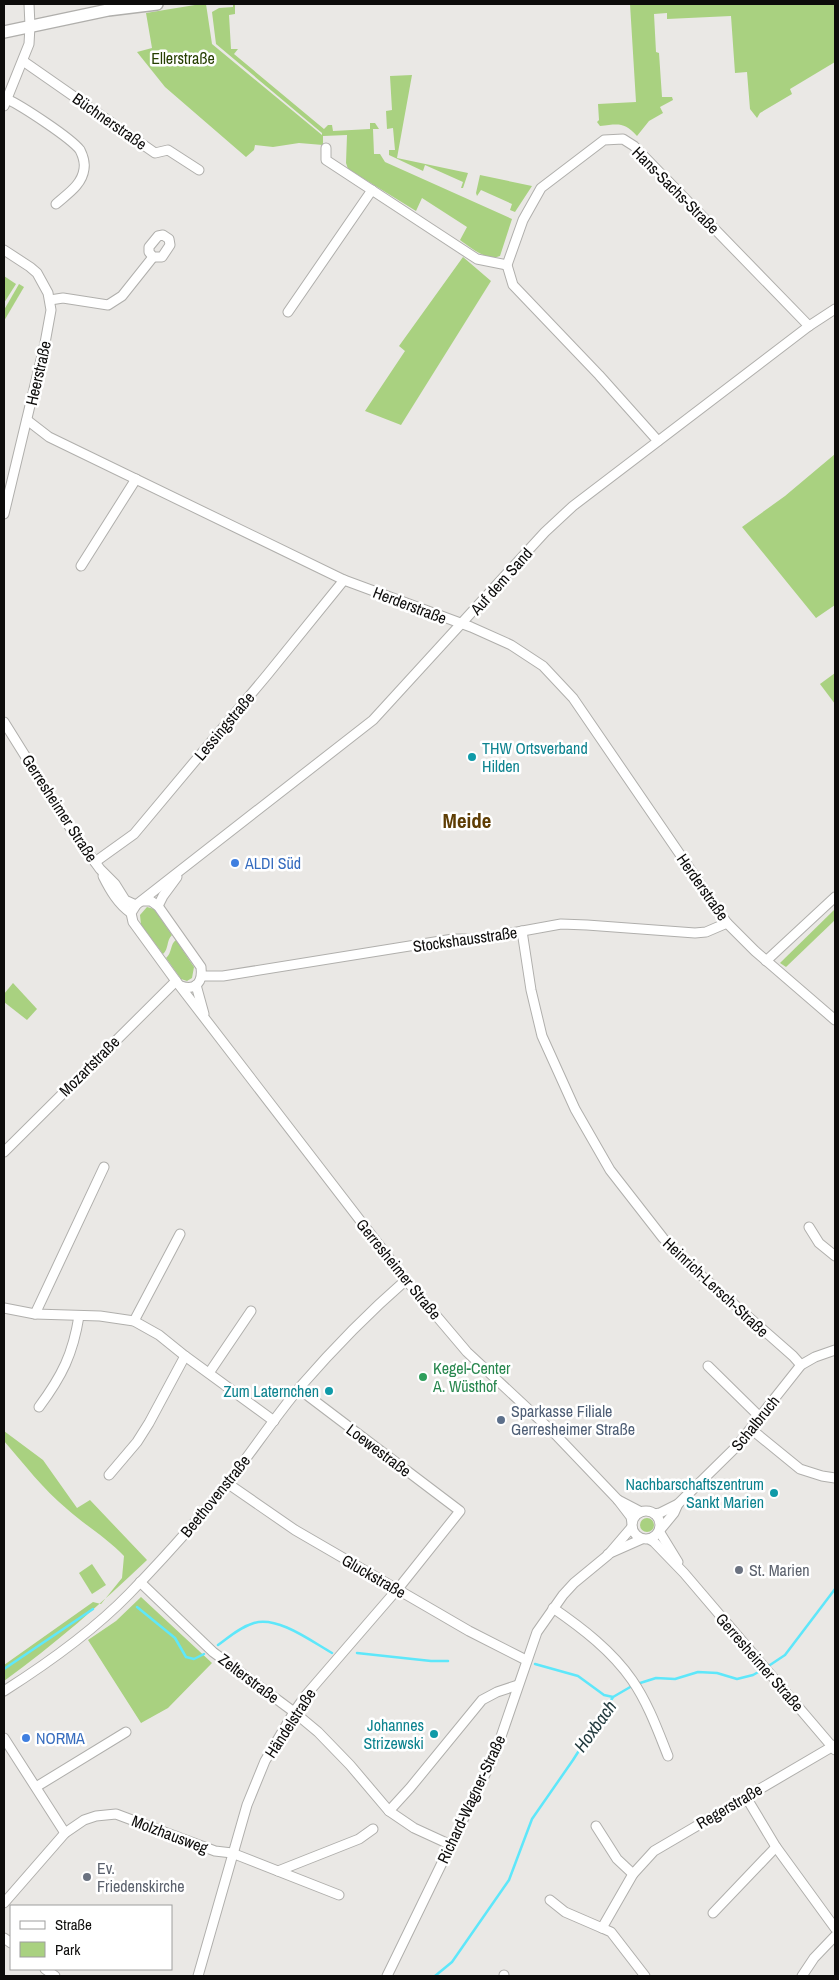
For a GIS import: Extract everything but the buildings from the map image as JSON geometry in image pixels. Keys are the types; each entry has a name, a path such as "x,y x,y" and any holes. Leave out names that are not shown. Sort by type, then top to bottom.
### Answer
{"main road":[{"path":"4,32 108,10 157,4"}],"street":[{"path":"30,4 29,44 6,102 67,139 80,151 84,160 82,176 76,186 56,204"},
{"name":"Büchnerstraße","path":"23,61 155,153 168,150 199,170"},
{"name":"Hans-Sachs-Straße","path":"507,265 523,220 541,188 604,140 623,139 641,153 809,326"},
{"path":"326,148 326,160 477,259 507,265 513,285 599,375 658,441"},
{"path":"288,312 372,190"},
{"name":"Heerstraße","path":"4,250 37,273 46,286 50,300 48,328 4,514"},
{"path":"50,300 63,298 108,305 122,296 153,257"},
{"name":"Auf dem Sand","path":"136,906 182,871 211,845 373,720 552,525 573,506 809,326 835,309"},
{"name":"Herderstraße","path":"27,420 49,436 344,580 478,630 527,654 559,681 599,734 727,923 766,961 835,1020"},
{"name":"Herderstraße","path":"24,431 49,436"},
{"path":"81,566 136,479"},
{"name":"Lessingstraße","path":"98,865 134,834 344,580"},
{"name":"Gerresheimer Straße","path":"4,722 69,826 98,865 121,904 136,906 152,901 158,906"},
{"name":"Auf dem Sand","path":"158,906 163,896 182,871"},
{"path":"766,961 835,897"},
{"name":"Gerresheimer Straße","path":"136,906 133,922 250,1079 406,1280 467,1352 565,1443 618,1500 630,1518 632,1525"},
{"path":"158,906 201,967 202,976 196,985 186,988 178,983"},
{"name":"Stockshausstraße","path":"202,976 223,976 453,939 478,939 570,924 695,933 706,932 727,923"},
{"name":"Heinrich-Lersch-Straße","path":"522,931 531,990 542,1036 576,1110 606,1162 663,1238 715,1288 801,1365"},
{"name":"Mozartstraße","path":"4,1152 178,983"},
{"name":"Gerresheimer Straße","path":"196,985 205,1017"},
{"path":"35,1314 104,1167"},
{"path":"809,1227 819,1243 835,1256"},
{"path":"134,1321 180,1234"},
{"name":"Beethovenstraße","path":"4,1691 72,1643 113,1610 227,1483 299,1389 343,1339 406,1280"},
{"path":"4,1308 35,1314 118,1317 134,1321 159,1335 274,1421"},
{"path":"209,1372 251,1311"},
{"path":"39,1407 64,1372 70,1357 79,1316"},
{"name":"Schalbruch","path":"655,1514 678,1504 731,1452 761,1418 801,1365 815,1357 835,1350"},
{"path":"109,1475 137,1442 185,1356"},
{"path":"708,1366 761,1418"},
{"name":"Loewestraße","path":"299,1389 460,1511"},
{"path":"751,1429 800,1469 835,1478"},
{"name":"Gluckstraße","path":"227,1483 296,1530 469,1631 526,1660"},
{"name":"Gerresheimer Straße","path":"618,1500 642,1512"},
{"name":"Schalbruch","path":"659,1531 674,1513 678,1504"},
{"name":"Händelstraße","path":"198,1976 232,1853 247,1805 265,1761 294,1712 330,1666 397,1589 460,1511"},
{"path":"648,1511 655,1514 659,1520 659,1531 656,1536 646,1539 636,1535 632,1525 636,1516 648,1511"},
{"name":"Richard-Wagner-Straße","path":"387,1976 495,1754 537,1632 553,1608 574,1583 608,1555 632,1525"},
{"name":"Gerresheimer Straße","path":"659,1531 684,1573"},
{"name":"Gerresheimer Straße","path":"646,1539 654,1542 684,1573 834,1748"},
{"name":"Richard-Wagner-Straße","path":"608,1555 646,1539"},
{"name":"Zelterstraße","path":"140,1582 213,1652 318,1732 350,1765 389,1811 414,1828 451,1846"},
{"path":"553,1608 596,1640 632,1679 668,1756"},
{"path":"389,1811 482,1700 497,1692 518,1685"},
{"path":"36,1787 126,1732"},
{"path":"4,1738 65,1833"},
{"name":"Regerstraße","path":"602,1928 633,1874 654,1851 834,1748"},
{"path":"746,1797 776,1847 835,1928"},
{"name":"Molzhausweg","path":"4,1902 65,1833 84,1820 96,1816 116,1814 215,1851 232,1853 339,1895"},
{"path":"596,1826 617,1859 633,1874"},
{"path":"278,1871 359,1839 373,1829"},
{"path":"713,1914 776,1847"},
{"path":"550,1900 565,1912 611,1932 645,1976"},
{"path":"802,1976 814,1958 835,1936"}],"green space":[{"name":"Ellerstraße","path":"206,4 212,44 322,135 322,133 216,44 212,12 219,8 233,7 233,4 235,4 235,14 229,15 231,49 238,49 234,54 324,129 328,125 332,125 333,131 370,129 370,123 375,123 379,129 373,129 374,154 380,154 385,162 512,219 500,256 490,257 484,255 460,240 467,227 422,198 416,211 348,169 346,163 347,135 323,136 323,145 299,143 273,147 255,145 254,150 246,157 165,87 137,52 152,48 146,13"},
{"path":"630,4 835,4 835,62 790,89 792,94 760,113 757,118 750,109 747,72 735,73 731,16 667,19 667,13 654,14 656,52 659,53 662,97 672,97 673,100 660,107 663,113 649,121 637,136 625,126 600,126 597,122 599,120 598,104 636,102"},
{"path":"412,75 397,158 468,173 463,188 461,188 463,182 425,165 423,171 389,155 389,150 395,150 393,128 387,129 386,111 392,110 390,76"},
{"path":"480,175 532,186 515,212 510,210 512,204 481,190 477,196"},
{"path":"463,257 491,281 401,425 365,411 405,351 399,346"},
{"path":"4,276 16,284 4,303"},
{"path":"19,284 24,287 4,321 4,310"},
{"path":"835,454 835,605 816,618 742,527 785,496"},
{"path":"835,673 835,704 820,684"},
{"path":"147,907 154,909 172,935 163,954 141,925 140,915"},
{"path":"835,909 835,920 786,967 780,963"},
{"path":"176,940 194,967 192,978 187,981 181,979 166,958"},
{"path":"13,983 37,1009 27,1020 4,1002 4,994"},
{"path":"4,1431 43,1460 77,1508 90,1500 147,1560 105,1599 122,1578 124,1556 50,1493 4,1441"},
{"path":"644,1518 650,1518 654,1525 650,1532 644,1532 640,1528 640,1522"},
{"path":"92,1564 106,1585 92,1594 79,1573"},
{"path":"141,1597 212,1663 168,1708 141,1723 88,1640 116,1621"},
{"path":"93,1602 100,1604 4,1681 4,1665"}],"waterway":[{"name":"Hoxbach","path":"767,1667 785,1655 835,1589"},
{"path":"137,1607 175,1638 186,1657 194,1659 204,1654"},
{"path":"4,1669 93,1609"},
{"path":"218,1645 244,1627 263,1622 284,1626 332,1653"},
{"path":"357,1653 448,1661"},
{"path":"535,1664 578,1676 604,1695 613,1697"},
{"name":"Hoxbach","path":"637,1684 656,1678 675,1679 698,1672 717,1673 737,1679 753,1675 762,1670"},
{"name":"Hoxbach","path":"435,1976 452,1962 509,1880 532,1819 573,1760 613,1697 632,1686"}],"place":[{"name":"THW Ortsverband Hilden","path":"472,757"},
{"name":"ALDI Süd","path":"235,863"},
{"name":"Kegel-Center A. Wüsthof","path":"423,1377"},
{"name":"Zum Laternchen","path":"329,1391"},
{"name":"Sparkasse Filiale Gerresheimer Straße","path":"501,1420"},
{"name":"Nachbarschaftszentrum Sankt Marien","path":"774,1493"},
{"name":"St. Marien","path":"739,1570"},
{"name":"Johannes Strizewski","path":"434,1734"},
{"name":"NORMA","path":"26,1738"},
{"name":"Ev. Friedenskirche","path":"87,1877"}],"district":[{"name":"Meide","path":"467,820"}]}
